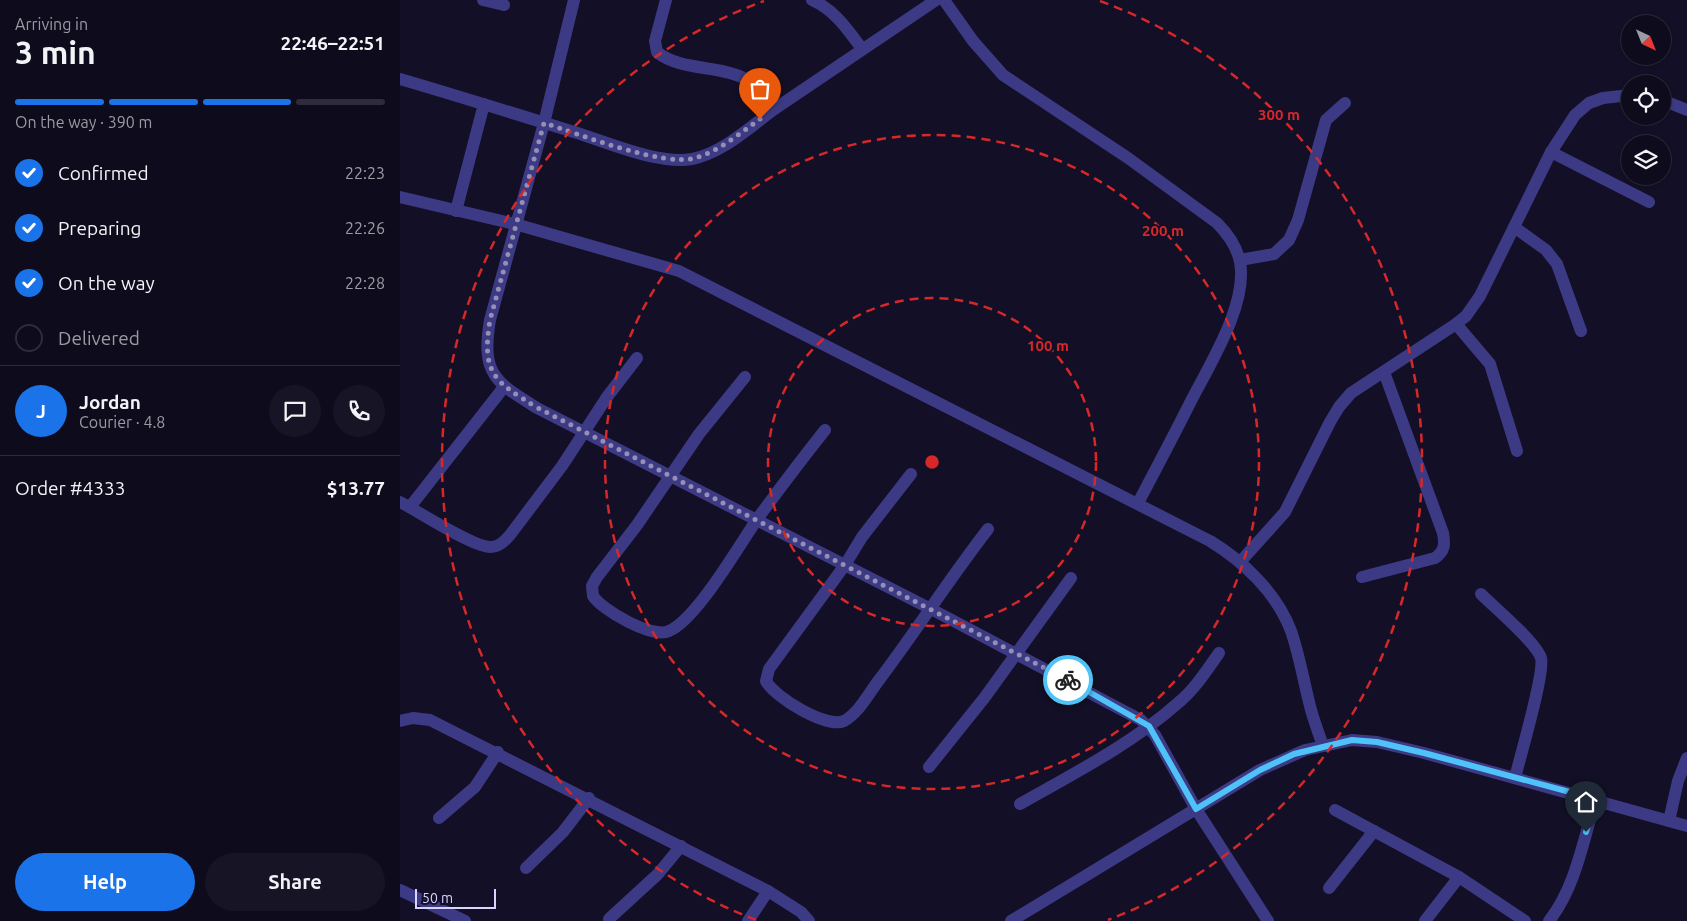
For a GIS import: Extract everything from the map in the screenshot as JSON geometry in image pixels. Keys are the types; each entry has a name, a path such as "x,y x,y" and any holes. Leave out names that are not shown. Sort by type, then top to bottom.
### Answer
{"street":[{"path":"483,0 504,4"},
{"path":"574,0 544,123 490,320 486,342 494,376 504,387 584,433 672,476 1100,696 1149,726 1196,809 1268,921"},
{"path":"666,0 655,41 657,52 671,60 742,77 762,93 776,108"},
{"path":"812,0 829,9 841,21 862,50"},
{"path":"400,79 650,154 673,160 686,160 709,153 730,141 936,0"},
{"path":"944,0 973,41 1002,75 1128,158 1217,222 1229,235 1240,260 1239,293 1231,319 1138,503"},
{"path":"1241,562 1290,504 1339,407 1351,393 1456,324 1480,296 1551,152 1575,115 1589,104 1603,98 1621,96"},
{"path":"1240,260 1274,254 1289,240 1298,220 1326,120 1345,103"},
{"path":"456,211 484,104"},
{"path":"1671,104 1687,110"},
{"path":"1551,152 1649,202"},
{"path":"400,197 515,224 658,264 706,283 999,435 1138,503 1210,541 1241,562 1279,608 1290,629 1323,746"},
{"path":"1514,227 1546,250 1557,264 1581,331"},
{"path":"1456,324 1490,364 1517,451"},
{"path":"504,387 405,504 486,547 496,546 510,535 584,433 607,396 637,358"},
{"path":"1362,578 1435,558 1440,554 1445,545 1443,533 1384,372"},
{"path":"745,377 699,434 672,476 592,586 592,596 595,600 638,626 659,634 668,632 680,624 727,566 756,520 825,430"},
{"path":"911,474 862,536 844,565 778,655 766,676 769,687 778,696 801,709 831,722 844,720 860,705 932,609 958,567 988,529"},
{"path":"929,768 985,697 1072,578"},
{"path":"1481,594 1528,640 1541,658 1542,667 1515,778"},
{"path":"1020,804 1149,726 1179,703 1201,679 1219,653"},
{"path":"400,721 413,718 430,720 498,752 768,891 800,912 809,921"},
{"path":"1011,921 1260,770 1294,754 1352,740 1377,742 1596,799 1687,826"},
{"path":"439,818 475,787 498,752"},
{"path":"1669,821 1678,781 1687,758"},
{"path":"526,868 563,832 588,798"},
{"path":"1549,921 1562,903 1571,881 1596,799"},
{"path":"1335,810 1459,877 1524,921"},
{"path":"1329,888 1374,831"},
{"path":"609,919 658,874 681,846"},
{"path":"1425,921 1459,877"},
{"path":"400,890 463,921"},
{"path":"748,921 768,891"}],"way so far":[{"path":"760,119 730,141 709,153 686,160 673,160 624,148 544,123 490,320 486,342 494,376 504,387 584,433 672,476 1068,680"}],"route":[{"path":"1068,680 1100,696 1149,726 1196,809 1260,770 1294,754 1352,740 1377,742 1424,753 1596,799 1586,832"}]}
